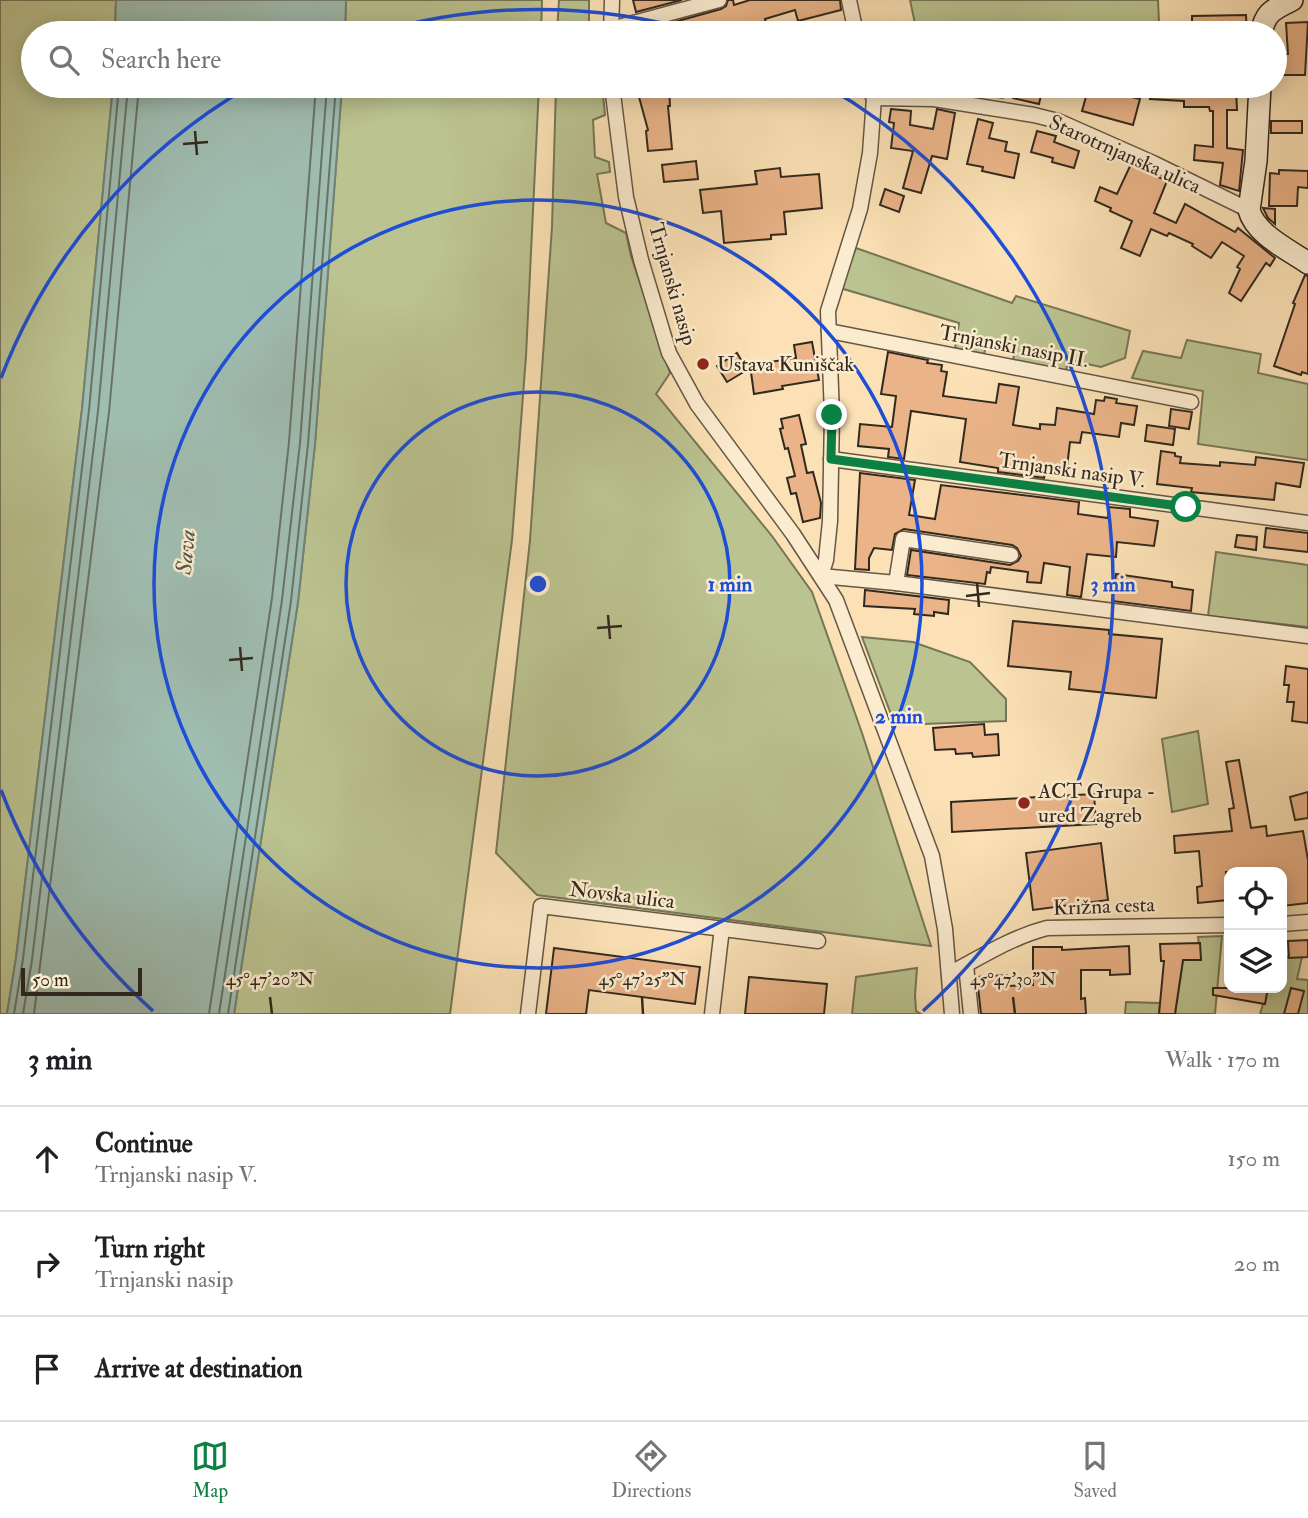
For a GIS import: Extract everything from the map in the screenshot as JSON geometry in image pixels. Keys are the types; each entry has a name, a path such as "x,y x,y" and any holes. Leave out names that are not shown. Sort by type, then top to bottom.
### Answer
{"street":[{"path":"611,21 612,0"},
{"path":"646,21 719,0"},
{"path":"849,0 853,21"},
{"path":"1264,21 1270,11 1292,0"},
{"name":"Trnjanski nasip","path":"614,98 626,197 641,260 669,353 698,404 793,534 836,600 932,856 940,892 952,1014"},
{"path":"871,98 866,181 828,312 832,378 831,459 828,545 821,576 896,583 1308,636"},
{"name":"Starotrnjanska ulica","path":"925,98 1022,112 1058,121 1249,210"},
{"path":"1259,98 1250,217 1261,230 1308,263"},
{"name":"Trnjanski nasip II.","path":"829,331 1191,402"},
{"name":"Trnjanski nasip V.","path":"831,459 1308,523"},
{"path":"896,583 903,539 1011,555"},
{"name":"Novska ulica","path":"528,1014 541,906 818,941"},
{"path":"1287,924 1308,922"},
{"name":"Križna cesta","path":"949,974 1024,935 1047,928 1224,925"},
{"path":"712,1014 722,928"},
{"path":"966,965 971,1014"}],"green space":[{"path":"0,0 116,0 115,21 21,21 21,98 112,98 82,409 16,958 7,1014 0,1014"},
{"path":"346,0 542,0 541,21 345,21"},
{"path":"559,0 589,0 589,21 558,21"},
{"path":"910,0 1158,0 1159,21 914,21"},
{"path":"341,98 538,98 526,356 512,540 450,1014 234,1014 298,602 315,444"},
{"path":"556,98 603,98 605,115 593,120 595,157 609,162 610,172 597,174 606,223 626,233 631,256 670,373 656,394 772,536 812,592 862,733 931,946 537,895 496,853 530,540 552,227"},
{"path":"856,248 1012,303 1016,296 1130,331 1125,358 1101,367 1068,360 1066,371 1013,360 1016,345 988,339 984,354 955,348 959,323 840,288"},
{"path":"1187,340 1261,354 1258,373 1308,384 1308,460 1198,444 1203,391 1132,378 1143,351 1181,358"},
{"path":"1216,552 1308,565 1308,627 1208,616"},
{"path":"862,637 913,642 970,662 1006,699 1006,721 895,725"},
{"path":"1198,731 1208,804 1172,812 1162,739"},
{"path":"1222,936 1215,1014 1175,1014 1183,960 1201,959 1198,937"},
{"path":"1287,957 1302,957 1297,979 1308,980 1308,1014 1260,1014 1266,993 1287,993"},
{"path":"917,968 916,1011 921,1014 852,1014 856,977"},
{"path":"1126,1002 1160,1003 1159,1014 1125,1014"}],"water":[{"path":"116,0 346,0 345,21 115,21"},
{"name":"Sava","path":"112,98 341,98 315,444 298,602 234,1014 7,1014 82,409"}],"building":[{"path":"633,0 682,0 636,12"},
{"path":"728,0 733,0 734,5 750,0 840,0 841,10 798,21 795,10 766,21 678,21 726,6"},
{"path":"1246,15 1246,21 1192,21 1192,16"},
{"path":"1308,22 1305,75 1287,75 1287,23"},
{"path":"639,98 670,98 672,149 648,151 648,130"},
{"path":"1013,98 1040,98 1039,104"},
{"path":"1086,98 1140,99 1133,125 1082,111"},
{"path":"1236,98 1237,110 1227,110 1227,148 1243,150 1239,191 1220,185 1223,163 1194,160 1195,145 1213,147 1213,111 1210,111 1209,107 1184,107 1184,101 1150,99"},
{"path":"891,109 911,111 910,125 933,129 937,109 955,113 947,159 932,156 921,193 903,188 913,151 891,148 894,123 889,122"},
{"path":"978,119 993,123 989,138 1007,142 1005,151 1019,154 1014,178 982,171 983,167 967,164"},
{"path":"1271,121 1302,121 1302,133 1271,133"},
{"path":"1037,131 1056,136 1054,142 1079,151 1074,168 1031,152"},
{"path":"696,161 698,179 664,182 662,165"},
{"path":"1131,164 1167,181 1154,213 1176,223 1185,204 1235,232 1238,228 1275,258 1270,266 1266,263 1241,301 1229,293 1240,269 1237,267 1244,256 1222,242 1211,258 1192,246 1193,244 1169,233 1167,236 1151,229 1140,256 1121,248 1132,221 1095,201 1100,187 1117,194"},
{"path":"780,168 781,177 819,174 822,208 784,212 786,234 771,235 771,239 724,243 721,211 703,213 700,190 757,184 755,171"},
{"path":"1279,170 1308,171 1308,188 1298,187 1297,206 1269,206 1270,173 1279,174"},
{"path":"885,189 904,196 899,212 880,205"},
{"path":"1263,208 1275,209 1275,224 1268,218"},
{"path":"1305,275 1308,276 1308,374 1302,372 1301,375 1274,366 1295,304 1293,303"},
{"path":"812,342 819,380 754,394 750,365 796,358 794,345"},
{"path":"888,352 942,365 941,371 947,372 943,396 996,403 999,384 1019,387 1013,425 1040,429 1040,424 1055,425 1057,408 1094,414 1096,400 1104,401 1105,397 1117,399 1116,403 1137,406 1134,425 1121,423 1119,437 1082,432 1080,443 1070,442 1066,475 1045,472 1044,478 998,472 998,468 960,462 966,419 911,411 904,459 888,457 889,449 858,446 860,424 892,427 896,396 881,394"},
{"path":"737,353 747,370 727,382 717,366"},
{"path":"1171,409 1192,412 1189,429 1169,426"},
{"path":"799,415 806,444 801,445 807,473 813,472 821,503 820,518 803,522 796,493 791,494 787,478 795,476 780,429 783,428 781,419"},
{"path":"1147,425 1175,429 1173,445 1145,441"},
{"path":"1161,451 1175,453 1175,456 1181,457 1180,463 1255,465 1256,457 1304,463 1300,487 1276,483 1274,500 1191,492 1192,488 1157,484"},
{"path":"860,473 915,480 909,515 935,519 941,485 1079,502 1078,514 1108,518 1109,507 1130,509 1130,517 1158,521 1154,546 1117,542 1116,557 1087,554 1081,597 1067,595 1070,567 1044,563 1041,583 1027,582 1028,572 991,567 990,573 987,572 985,584 907,575 911,550 1010,565 1021,556 1012,545 904,529 895,534 892,550 874,548 869,558 869,570 855,569"},
{"path":"1266,528 1308,533 1308,552 1264,547"},
{"path":"1237,535 1257,537 1256,550 1235,547"},
{"path":"1116,574 1172,582 1172,587 1193,590 1191,611 1112,601"},
{"path":"865,590 949,600 948,614 934,612 934,616 914,614 915,609 864,606"},
{"path":"1013,621 1109,630 1109,634 1162,639 1156,698 1069,689 1071,672 1008,666"},
{"path":"1286,666 1308,669 1308,723 1292,721 1294,702 1287,702 1289,685 1284,685"},
{"path":"984,724 985,735 998,734 999,755 973,757 972,753 956,754 955,749 935,750 933,728"},
{"path":"1239,760 1251,828 1266,826 1267,836 1303,831 1308,860 1308,903 1287,905 1287,867 1224,867 1224,900 1198,903 1197,887 1202,886 1199,851 1175,853 1174,836 1232,831 1229,809 1234,808 1226,762"},
{"path":"1308,792 1308,818 1295,820 1290,797"},
{"path":"1094,794 1096,824 952,832 951,802"},
{"path":"1101,843 1108,900 1033,910 1026,853"},
{"path":"1308,940 1308,957 1289,958 1288,941"},
{"path":"1200,943 1201,960 1183,960 1175,1014 1159,1014 1164,961 1161,961 1160,944"},
{"path":"1129,946 1130,974 1110,975 1110,970 1081,970 1081,999 1085,998 1086,1014 981,1014 977,977 1007,975 1007,986 1033,985 1033,947 1062,947 1062,950"},
{"path":"554,948 700,967 695,1004 589,990 586,1014 546,1014"},
{"path":"749,977 827,984 824,1014 745,1014"},
{"path":"1213,988 1224,988 1224,993 1267,993 1265,1004 1213,995"},
{"path":"1291,988 1304,991 1298,1014 1284,1014"}],"place":[{"name":"Ustava Kuniščak","path":"703,364"},
{"name":"ACT Grupa - ured Zagreb","path":"1024,803"}],"route":[{"path":"832,415 831,459 1186,507"}]}
